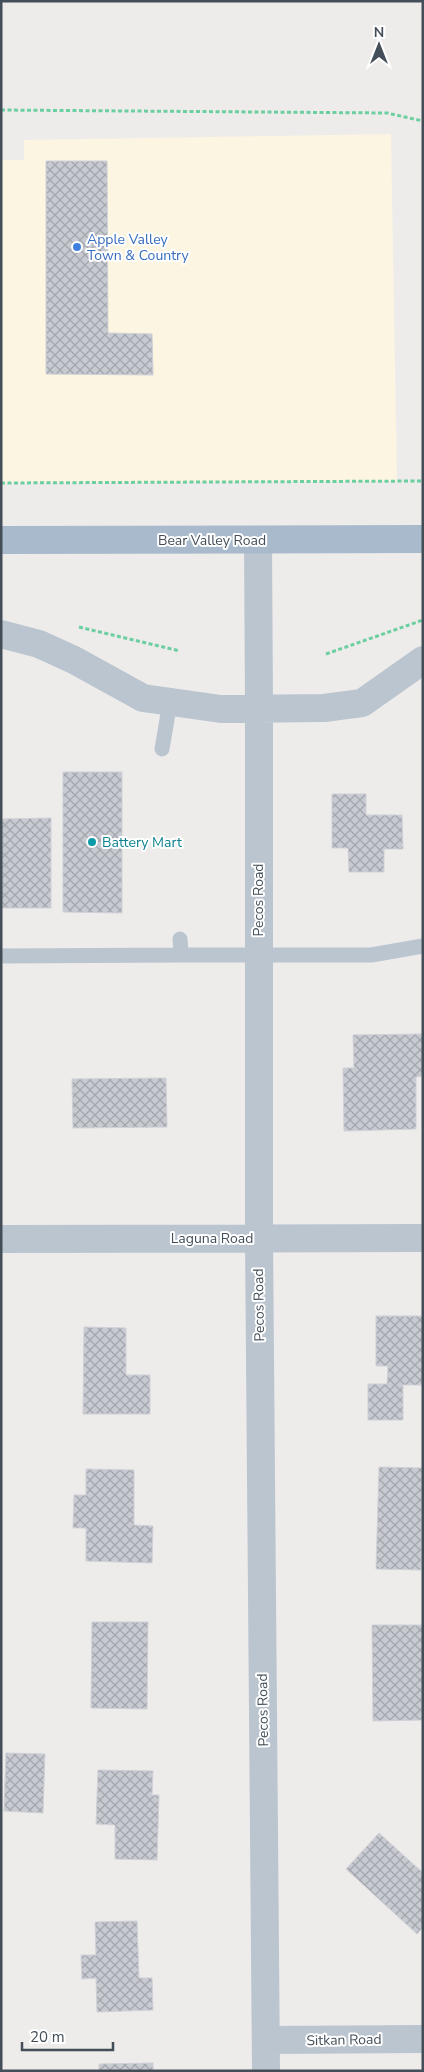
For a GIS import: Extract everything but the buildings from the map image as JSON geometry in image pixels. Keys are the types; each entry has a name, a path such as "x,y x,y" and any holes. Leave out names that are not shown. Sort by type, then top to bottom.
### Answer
{"main road":[{"name":"Bear Valley Road","path":"1,540 423,540"}],"street":[{"name":"Pecos Road","path":"258,540 258,1238 266,2071"},
{"path":"1,634 39,644 74,660 143,698 222,709 324,708 362,702 423,660"},
{"name":"Laguna Road","path":"1,1239 423,1238"},
{"name":"Sitkan Road","path":"266,2040 423,2039"}],"lane":[{"path":"162,749 170,702"},
{"path":"180,939 181,955"},
{"path":"1,956 371,955 423,946"}],"path":[{"path":"1,110 386,113 423,121"},
{"path":"1,483 423,481"},
{"path":"326,654 423,620"},
{"path":"77,627 180,651"}],"shaded area":[{"path":"391,134 397,481 1,483 1,160 24,160 24,140"}],"place":[{"name":"Apple Valley Town & Country","path":"77,247"},
{"name":"Battery Mart","path":"92,842"}]}
